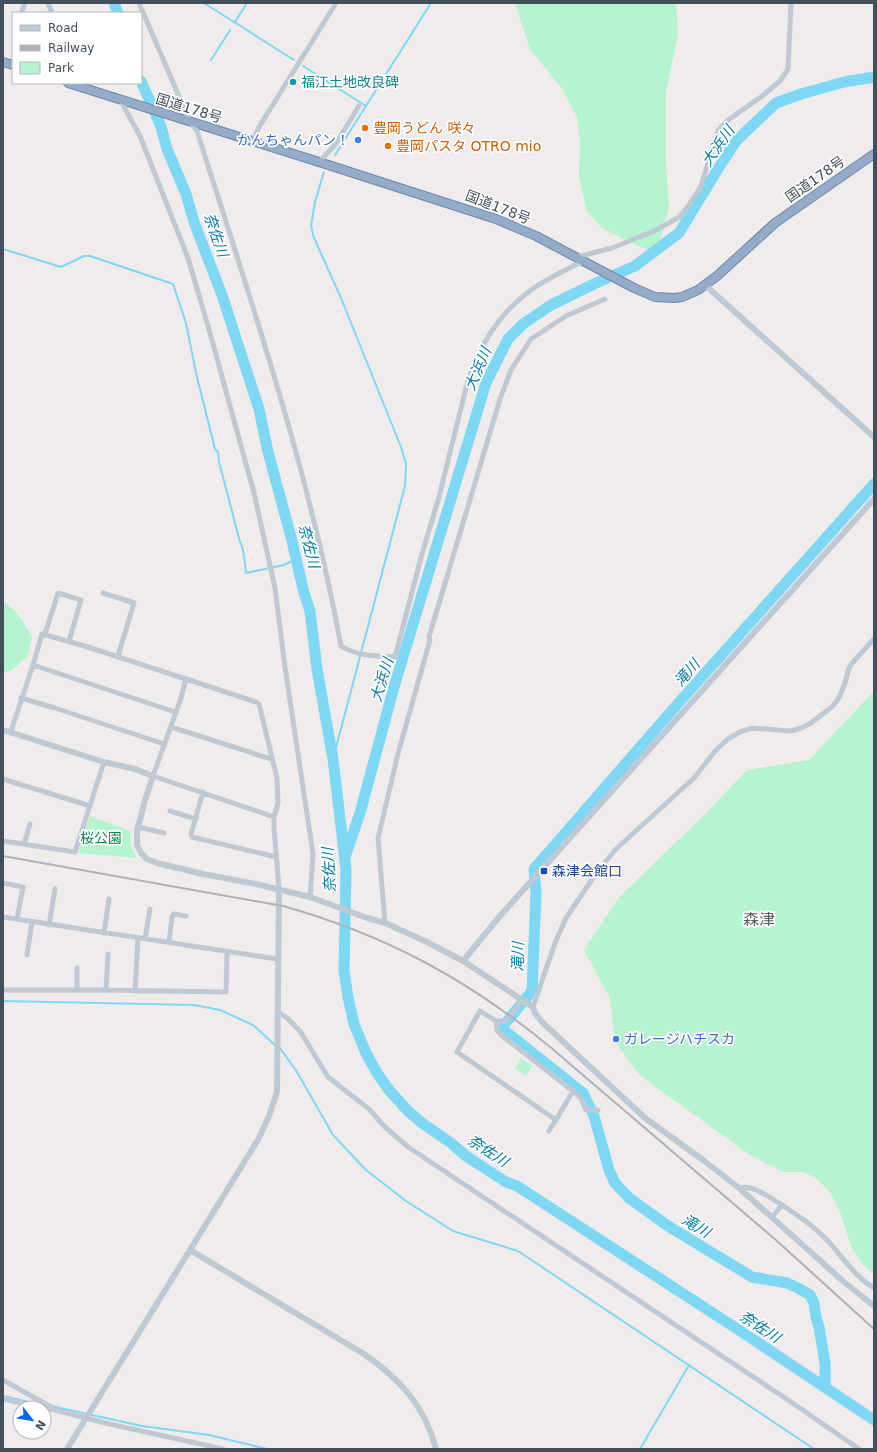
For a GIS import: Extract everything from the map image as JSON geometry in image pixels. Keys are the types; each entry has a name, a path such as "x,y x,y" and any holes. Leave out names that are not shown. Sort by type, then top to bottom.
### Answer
{"highway":[{"name":"国道178号","path":"71,84 496,219 536,236 634,288 655,297 674,298 690,294 705,285 775,224 874,154"}],"street":[{"path":"139,3 187,121 197,131 272,369 295,449 325,568 341,646 348,651 375,656 395,657 466,388 478,353 498,322 517,302 539,285 580,259 654,231 679,217 687,208 701,186 718,131 728,120 761,97 780,81 788,69 791,3"},
{"path":"253,141 259,127 336,3"},
{"path":"124,101 124,107 140,136 185,251 210,333 254,493 275,588 285,667 314,854 310,897"},
{"path":"319,162 335,145 359,106"},
{"path":"705,285 874,437"},
{"path":"385,923 378,838 399,750 428,651 430,640 429,637 500,399 511,370 531,339 566,316 605,299"},
{"path":"463,961 499,917 874,499"},
{"path":"103,592 134,603 118,656"},
{"path":"11,731 42,634 45,634 58,593 81,600 69,641"},
{"path":"45,634 118,656 259,704 277,786 278,803 274,817 279,924 277,959 277,1092 269,1116 259,1138 67,1449"},
{"path":"874,638 849,668 846,683 833,706 811,723 799,729 790,731 752,728 740,732 728,739 716,750 694,778 616,849 597,872 566,918 552,949 533,1007 535,1013 542,1022 645,1118 739,1188 844,1282 874,1306"},
{"path":"33,665 175,712"},
{"path":"186,679 171,727 153,776 136,836 137,845 141,853 147,859 156,863 203,874 310,897 385,923 427,942 463,961 533,1007"},
{"path":"21,698 164,744"},
{"path":"171,727 271,759"},
{"path":"3,730 11,731 104,762 135,769 274,817"},
{"path":"3,841 75,852 104,762"},
{"path":"3,778 90,806"},
{"path":"203,792 191,834 192,837 276,857"},
{"path":"170,811 196,819"},
{"path":"24,844 30,824"},
{"path":"138,827 164,833"},
{"path":"3,883 23,886 17,919"},
{"path":"49,925 55,889"},
{"path":"104,933 109,899"},
{"path":"145,939 150,909"},
{"path":"169,942 172,917 174,914 186,916"},
{"path":"3,918 277,959"},
{"path":"27,955 32,922"},
{"path":"135,991 138,938"},
{"path":"3,990 226,992 228,952"},
{"path":"106,990 108,954"},
{"path":"77,968 77,990"},
{"path":"522,1001 506,1021 496,1021 480,1011 457,1052 556,1120"},
{"path":"278,1012 287,1018 300,1031 328,1077 369,1109 385,1127 408,1147 794,1404 859,1449"},
{"path":"496,1021 497,1030 501,1036 573,1091 581,1098 586,1110 598,1110"},
{"path":"549,1132 573,1091"},
{"path":"739,1188 747,1186 761,1192 799,1216 827,1240 854,1272 874,1288"},
{"path":"772,1217 782,1205"},
{"path":"190,1250 324,1329 386,1369 405,1388 418,1406 432,1434 436,1449"},
{"path":"3,1380 55,1410"},
{"path":"3,1399 223,1449"}],"green space":[{"path":"515,3 676,3 678,34 666,91 666,164 669,207 657,253 633,244 602,228 587,212 579,178 580,138 577,117 562,89 530,49"},
{"path":"3,600 18,614 32,637 28,656 12,670 3,673"},
{"path":"872,693 874,693 874,1274 862,1264 851,1246 840,1212 830,1192 816,1178 803,1172 783,1172 753,1157 639,1075 615,1041 610,998 584,950 619,897 703,816 747,770 809,760"},
{"name":"桜公園","path":"90,816 130,831 131,846 137,858 78,853"},
{"path":"521,1058 532,1066 526,1076 515,1068"}],"waterway":[{"name":"奈佐川","path":"114,3 118,12"},
{"path":"204,3 294,60"},
{"path":"235,22 247,3"},
{"path":"335,155 431,3"},
{"path":"211,60 230,30"},
{"path":"303,66 366,106"},
{"name":"大浜川","path":"345,857 360,813 394,687 486,383 508,339 523,324 551,305 635,266 679,233 737,140 776,103 801,94 844,82 874,77"},
{"name":"奈佐川","path":"142,83 161,127 167,149 186,194 194,222 222,295 259,409 268,452 291,537 304,593 310,611 317,669 333,759 346,869 344,971 354,1024 366,1053 377,1073 389,1090 408,1111 466,1156 506,1182 517,1186 742,1332 874,1420"},
{"path":"324,172 315,202 311,226 314,238 341,298 401,447 406,464 405,486 333,759"},
{"path":"3,249 61,267 84,256 90,256 173,284 186,323 196,373 215,449 218,452 219,462 242,548 246,573 284,565 296,559"},
{"name":"滝川","path":"825,1387 825,1363 814,1303 810,1295 787,1283 752,1277 668,1226 629,1198 615,1183 609,1170 594,1116 583,1093 505,1031 504,1025 532,991 536,893 534,869 675,707 874,484"},
{"path":"3,1001 194,1005 220,1010 253,1025 276,1046"},
{"path":"280,1048 297,1072 333,1135 366,1170 406,1201 453,1231 518,1251 814,1449"},
{"path":"640,1449 689,1365"},
{"path":"3,1396 21,1400"},
{"path":"52,1406 142,1426 209,1435 267,1449"}],"railway":[{"path":"3,856 283,906 356,931 391,945 424,962 487,1000 549,1046 777,1241 874,1329"}],"place":[{"name":"福江土地改良碑","path":"293,82"},
{"name":"豊岡うどん 咲々","path":"365,128"},
{"name":"かんちゃんパン！","path":"358,140"},
{"name":"豊岡パスタ OTRO mio","path":"388,146"},
{"name":"森津会館口","path":"544,871"},
{"name":"ガレージハチスカ","path":"616,1039"}],"district":[{"name":"森津","path":"759,919"}]}
